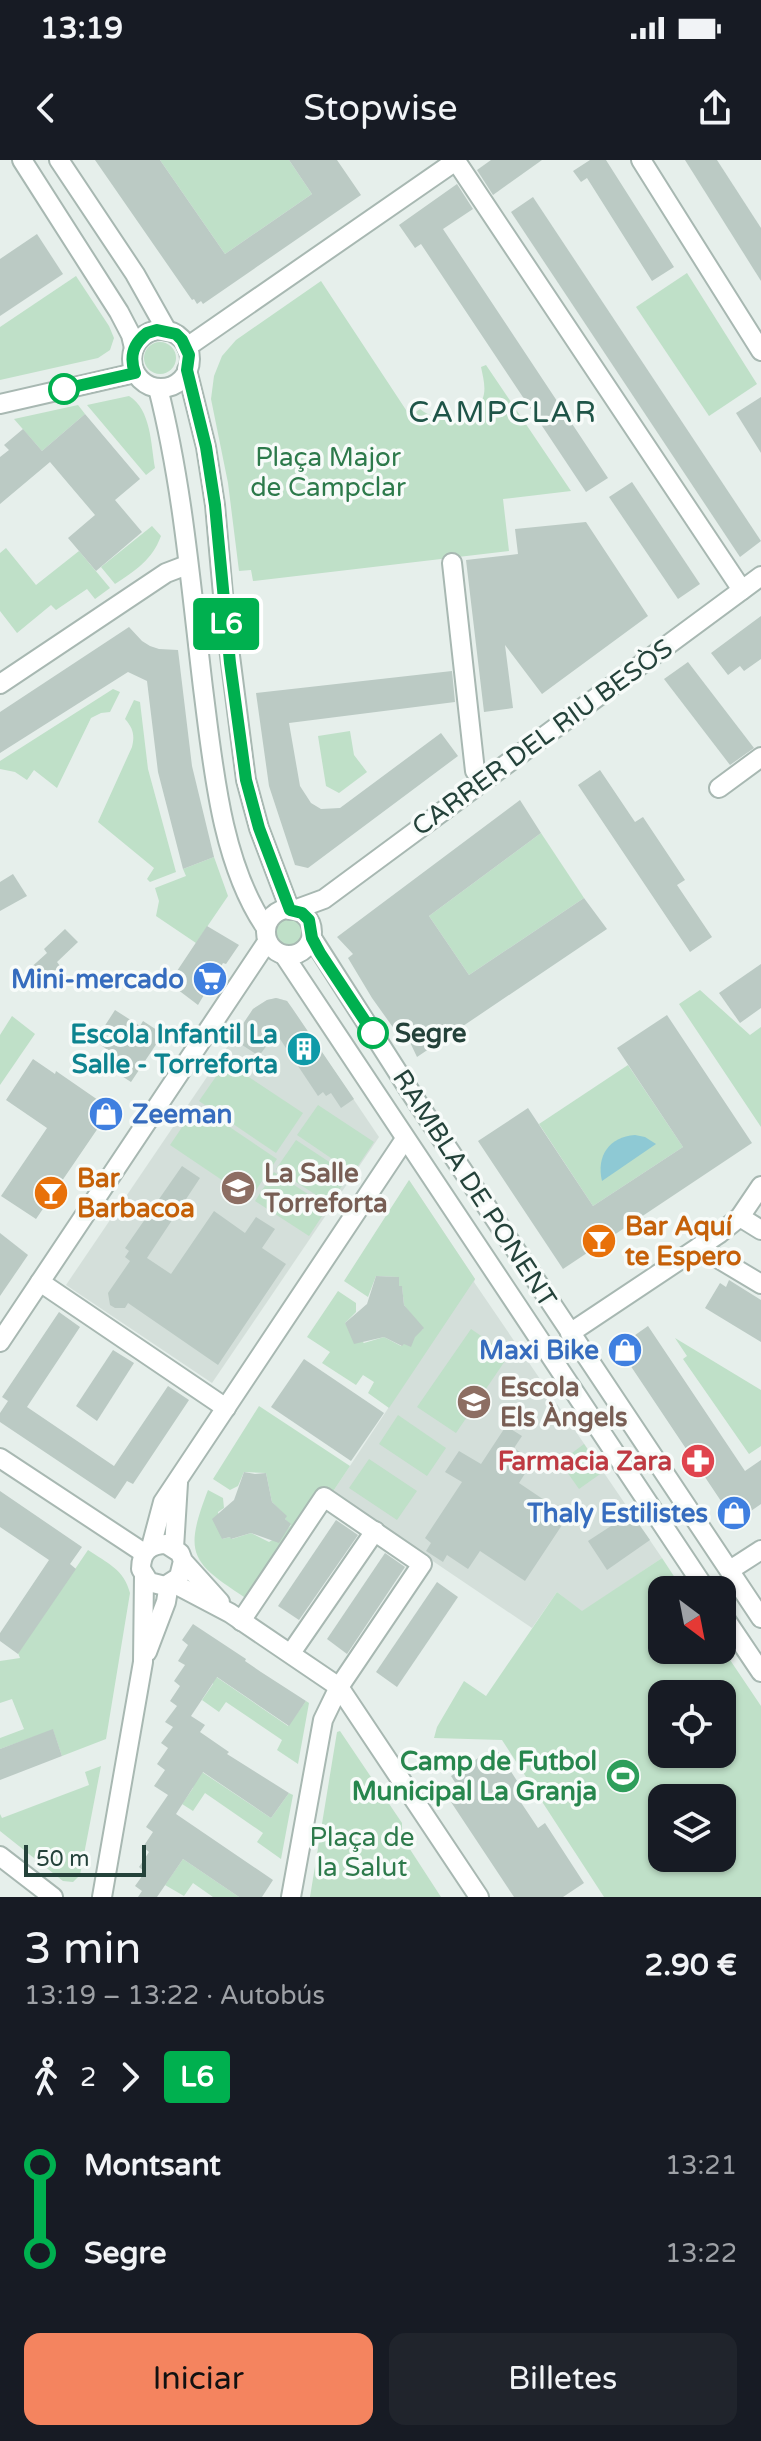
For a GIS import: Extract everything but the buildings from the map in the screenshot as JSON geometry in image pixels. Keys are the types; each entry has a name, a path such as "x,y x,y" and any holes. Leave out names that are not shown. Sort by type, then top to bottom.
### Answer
{"street":[{"path":"22,160 119,312 134,348"},
{"path":"59,160 135,274 167,331 187,347 187,370 206,447 215,505 231,672 246,780 259,828 292,910 309,920 312,933"},
{"path":"187,347 457,160 742,590"},
{"path":"641,160 761,351"},
{"path":"167,331 147,333 134,348 135,373 149,386 158,388 180,380 187,370"},
{"path":"0,404 135,373"},
{"name":"RAMBLA DE PONENT","path":"158,388 176,462 223,824 250,899 273,944 697,1576"},
{"path":"452,563 475,771 483,781"},
{"path":"0,684 166,573 187,565"},
{"name":"CARRER DEL RIU BESÒS","path":"292,910 324,899 761,576"},
{"path":"719,788 761,757"},
{"path":"273,944 301,952 312,933 324,899"},
{"path":"0,1342 251,969 273,944 276,913 292,910"},
{"name":"RAMBLA DE PONENT","path":"312,933 331,972 761,1618"},
{"path":"102,1897 143,1662 144,1576 141,1569 163,1502 405,1139"},
{"path":"556,1364 571,1360 570,1333 740,1217 761,1186"},
{"path":"740,1217 761,1230"},
{"path":"699,1247 761,1284"},
{"path":"40,1282 226,1408"},
{"name":"RAMBLA DE PONENT","path":"534,1333 546,1323 570,1333"},
{"path":"0,1458 147,1550 166,1544 235,1617"},
{"path":"143,1662 171,1584 182,1570 178,1554 179,1478"},
{"path":"235,1617 324,1497 422,1564 339,1687 323,1720 291,1897"},
{"path":"291,1653 375,1531"},
{"path":"730,1570 761,1550"},
{"path":"144,1576 156,1586 171,1584 235,1617 339,1687 479,1897"},
{"path":"736,1635 761,1672"},
{"path":"0,1856 53,1897"}],"shaded area":[{"name":"La Salle Torreforta","path":"277,998 287,1001 379,1137 212,1383 66,1285 253,1009"},
{"name":"Escola Els Àngels","path":"409,1180 475,1279 474,1282 662,1558 582,1612 557,1592 532,1628 332,1493 444,1324"}],"green space":[{"path":"160,160 289,160 312,194 225,254"},
{"path":"687,273 757,384 709,416 636,307"},
{"path":"76,276 109,326 114,338 110,350 98,358 0,380 0,327"},
{"name":"Plaça Major de Campclar","path":"321,281 410,416 420,409 436,417 454,420 470,414 482,400 484,384 481,367 486,365 571,491 503,499 509,551 253,581 251,570 239,571 228,483 211,399 214,376 222,356 236,340"},
{"path":"160,342 171,347 176,358 171,369 160,374 149,369 144,358 149,347"},
{"path":"129,396 142,410 149,428 155,468 146,475 87,405"},
{"path":"78,405 85,414 42,451 14,419"},
{"path":"152,526 161,536 153,552 115,584 101,567"},
{"path":"6,548 36,585 79,551 110,588 95,599 87,589 56,610 51,605 17,633 0,611 0,553"},
{"path":"113,689 120,692 110,712 91,718 57,788 34,770 27,780 15,772 0,769 0,761"},
{"path":"134,700 140,702 148,769 176,872 150,882 147,879 154,868 98,822 132,747 133,732 125,719"},
{"path":"350,731 354,755 367,772 339,793 326,786 318,736"},
{"path":"541,833 584,898 469,975 429,916"},
{"path":"214,857 228,896 196,943 156,916 159,901 155,888 186,876 183,869"},
{"path":"289,918 300,923 305,934 300,945 289,950 278,945 273,934 278,923"},
{"path":"700,990 750,1035 761,1027 761,1127 679,1004"},
{"path":"12,1016 35,1034 0,1085 0,1035"},
{"path":"226,1062 303,1113 276,1153 199,1101"},
{"path":"628,1065 683,1147 593,1206 539,1124"},
{"path":"197,1105 277,1159 250,1199 170,1145"},
{"path":"318,1105 374,1142 353,1173 297,1135"},
{"path":"296,1140 349,1175 330,1204 276,1169"},
{"path":"274,1172 328,1207 309,1236 255,1201"},
{"path":"409,1180 475,1279 389,1408 368,1393 374,1382 363,1375 356,1385 322,1363 330,1352 307,1337 338,1291 356,1303 356,1312 345,1323 364,1343 384,1337 401,1346 423,1329 404,1305 398,1277 376,1276 368,1297 344,1281"},
{"path":"471,1329 509,1355 456,1433 417,1407"},
{"path":"675,1338 761,1390 761,1446 749,1454 683,1359 687,1356"},
{"path":"259,1406 350,1466 332,1493 323,1487 247,1599 203,1565 195,1543 200,1512 208,1490 223,1498 224,1508 218,1512 222,1539 251,1533 269,1542 291,1525 272,1502 266,1473 244,1472 238,1486 230,1490 213,1479"},
{"path":"398,1415 446,1448 427,1476 379,1444"},
{"path":"584,1444 603,1472 579,1489 560,1462"},
{"path":"369,1459 417,1491 397,1520 349,1488"},
{"path":"88,1550 119,1572 130,1593 106,1739 62,1756 53,1730 0,1749 0,1738 24,1729 12,1699 0,1703 0,1661 20,1658 18,1653"},
{"path":"662,1558 674,1576 648,1576 648,1664 733,1664 761,1706 761,1897 604,1897 502,1740 434,1738 437,1727 464,1681 486,1696 557,1592 582,1611"},
{"path":"212,1674 288,1726 306,1701 309,1703 298,1764 277,1750 282,1740 226,1702 219,1712 202,1700 213,1684"},
{"name":"Plaça de la Salut","path":"340,1731 402,1823 402,1837 441,1897 310,1897 337,1732"},
{"path":"101,1766 80,1875 73,1882 63,1881 0,1831 0,1814 2,1818 89,1785 85,1772"},
{"path":"196,1768 271,1818 289,1793 293,1795 281,1859 257,1842 263,1833 205,1793 193,1811 182,1804 193,1788"},
{"path":"183,1859 239,1897 213,1897 193,1883 184,1896 165,1885"}],"water":[{"path":"635,1135 656,1144 602,1181 601,1164 606,1149 618,1140"}],"bus line":[{"name":"L6","path":"64,389 135,373 132,365 134,348 147,333 157,330 176,334 187,347 187,370 206,447 215,505 239,738 259,828 290,910 302,913 309,920 312,938 320,953 373,1033"}],"place":[{"name":"Mini-mercado","path":"210,979"},
{"name":"Segre","path":"373,1033"},
{"name":"Escola Infantil La Salle - Torreforta","path":"304,1049"},
{"name":"Zeeman","path":"106,1114"},
{"name":"La Salle Torreforta","path":"238,1188"},
{"name":"Bar Barbacoa","path":"51,1193"},
{"name":"Bar Aquí te Espero","path":"599,1241"},
{"name":"Maxi Bike","path":"625,1350"},
{"name":"Escola Els Àngels","path":"474,1402"},
{"name":"Farmacia Zara","path":"698,1461"},
{"name":"Thaly Estilistes","path":"734,1513"},
{"name":"Camp de Futbol Municipal La Granja","path":"623,1776"}],"district":[{"name":"CAMPCLAR","path":"503,412"}]}
